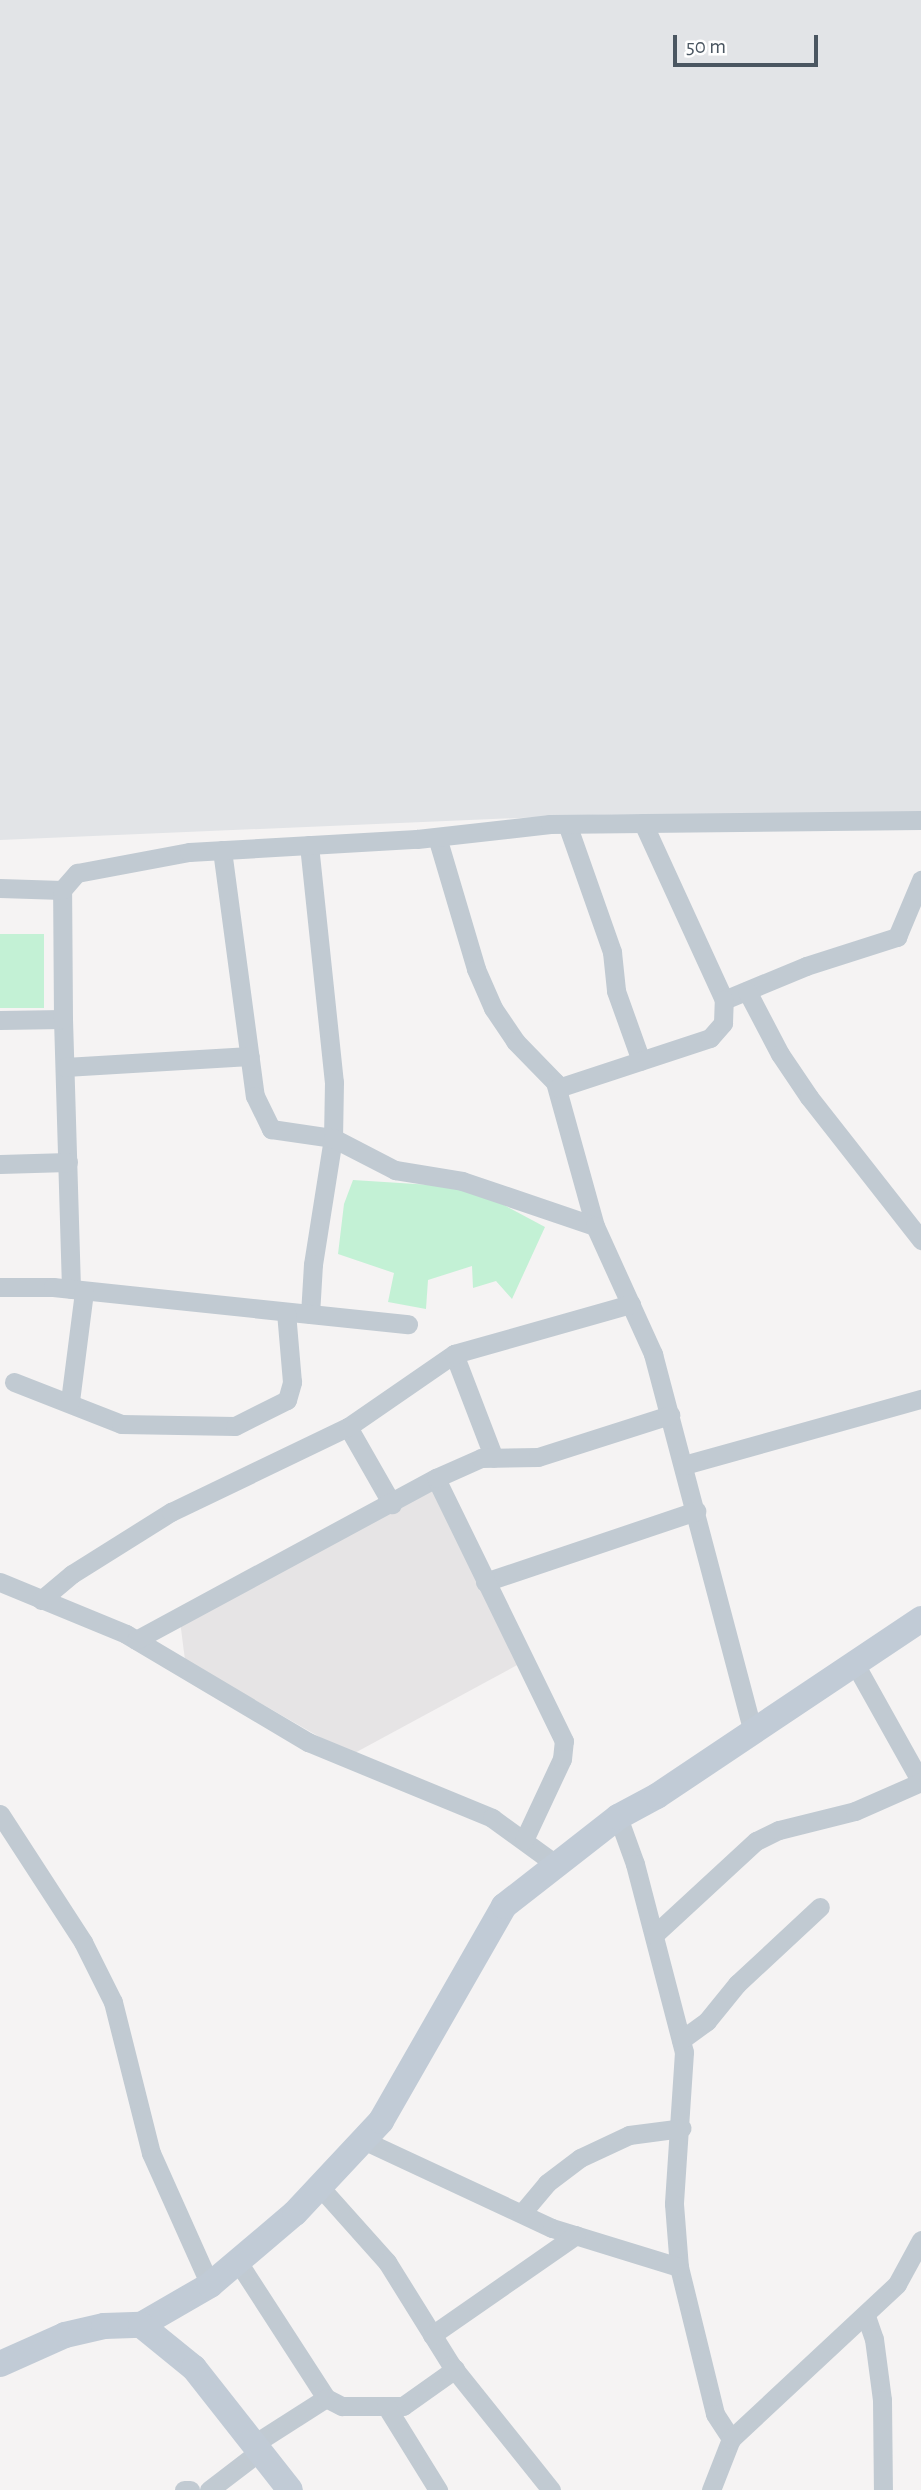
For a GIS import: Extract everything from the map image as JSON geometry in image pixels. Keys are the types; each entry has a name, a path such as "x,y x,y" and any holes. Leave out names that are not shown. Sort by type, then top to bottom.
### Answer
{"street":[{"path":"71,1401 78,1290 68,1162 62,890 77,873 189,852 437,837 567,824 921,820"},
{"path":"558,1088 718,1033 723,1023 724,1000 643,823"},
{"path":"567,824 612,952 616,991 641,1061"},
{"path":"437,837 476,969 493,1008 514,1041 558,1088 595,1226 631,1304 670,1415 753,1732"},
{"path":"309,845 334,1082 334,1138 313,1264 310,1314"},
{"path":"222,850 255,1096 271,1129 334,1138 395,1170 462,1181 595,1226"},
{"path":"724,1000 897,937 921,880"},
{"path":"0,888 62,890"},
{"path":"747,991 779,1054 809,1097 921,1240"},
{"path":"0,1020 63,1019"},
{"path":"65,1067 250,1056"},
{"path":"0,1164 68,1162"},
{"path":"0,1287 78,1290 408,1324"},
{"path":"41,1600 72,1574 171,1512 348,1427 454,1354 631,1304"},
{"path":"14,1382 71,1401 121,1424 246,1423 287,1400 291,1391 286,1312"},
{"path":"454,1354 494,1458"},
{"path":"684,1465 921,1399"},
{"path":"136,1640 436,1478 481,1458 538,1457 670,1415"},
{"path":"348,1427 392,1504"},
{"path":"436,1478 564,1741 562,1759 524,1840"},
{"path":"485,1582 696,1511"},
{"path":"3,1587 136,1640 308,1742 492,1818 554,1863"},
{"path":"0,2364 65,2335 104,2326 141,2325 210,2285 320,2187 381,2121 414,2068 504,1906 554,1863 618,1817 753,1732 921,1619"},
{"path":"654,1935 756,1841 779,1830 855,1811 921,1782 855,1664"},
{"path":"0,1814 83,1942 113,2001 151,2153 210,2285"},
{"path":"618,1817 654,1935 681,2040 685,2083 674,2204 679,2267 711,2401 731,2439"},
{"path":"681,2040 707,2021 737,1983 820,1907"},
{"path":"522,2213 547,2183 580,2158 629,2135 682,2128"},
{"path":"363,2140 576,2235 679,2267"},
{"path":"320,2187 387,2262 455,2369 551,2490"},
{"path":"432,2335 576,2235"},
{"path":"711,2490 731,2439 866,2316 907,2268 921,2240"},
{"path":"238,2262 326,2398 342,2406 403,2406 455,2369"},
{"path":"907,2268 921,2282"},
{"path":"866,2316 874,2339 882,2400 883,2490"},
{"path":"141,2325 194,2368 290,2490"},
{"path":"209,2490 257,2448 326,2398"},
{"path":"386,2406 438,2490"},
{"path":"184,2490 190,2490"}],"shaded area":[{"path":"0,0 921,0 921,814 612,814 0,840"},
{"path":"431,1487 521,1663 351,1755 185,1660 180,1621"}],"green space":[{"path":"0,934 44,934 44,1008 0,1008"},
{"path":"353,1180 447,1186 489,1197 545,1227 512,1299 496,1281 473,1288 472,1266 428,1280 426,1309 388,1302 394,1273 338,1254 344,1204"}]}
